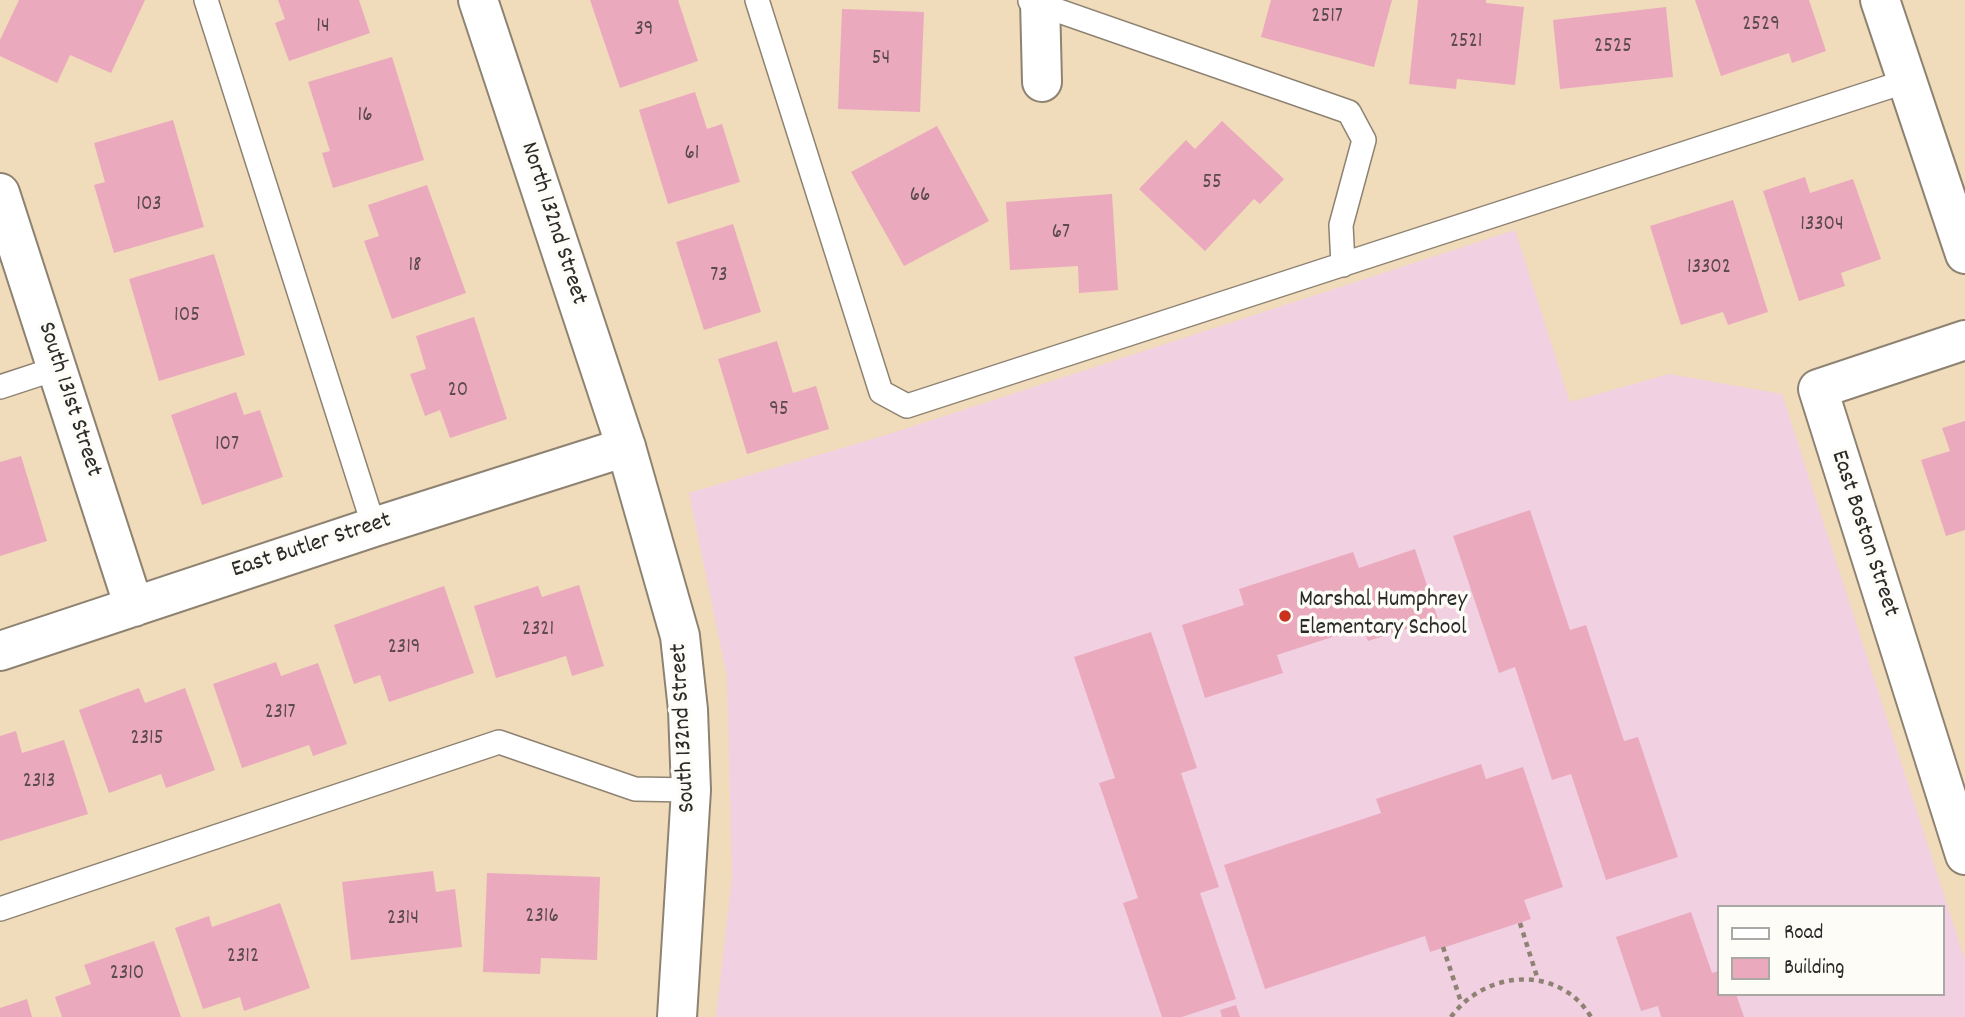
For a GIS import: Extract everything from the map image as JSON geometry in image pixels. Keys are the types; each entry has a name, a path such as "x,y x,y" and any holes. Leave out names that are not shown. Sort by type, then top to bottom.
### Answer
{"street":[{"name":"North 132nd Street","path":"478,0 626,447"},
{"path":"1880,0 1965,254"},
{"path":"1035,1 1042,82"},
{"name":"South 131st Street","path":"0,193 134,607"},
{"name":"East Boston Street","path":"1962,836 1818,389 1965,340"},
{"name":"East Butler Street","path":"0,651 626,447"},
{"name":"South 132nd Street","path":"626,447 680,636 688,710 691,790 677,1017"}],"lane":[{"path":"206,0 374,527"},
{"path":"757,0 881,392 907,406 1907,82"},
{"path":"1035,1 1349,112 1364,140 1341,225 1343,265"},
{"path":"0,387 58,369"},
{"path":"0,909 499,742 635,789 691,790"}],"path":[{"path":"1520,923 1538,980"},
{"path":"1443,947 1461,1003"},
{"path":"1451,1017 1461,1003 1485,986 1511,979 1538,980 1564,990 1585,1007 1591,1017"}],"shaded area":[{"name":"Marshal Humphrey Elementary School","path":"1515,230 1570,402 1669,374 1782,394 1965,960 1965,1017 716,1017 732,877 727,677 689,493 883,436"}],"building":[{"path":"19,0 145,0 111,73 70,55 57,83 0,56 0,40"},
{"path":"278,0 359,0 370,33 289,61 275,23 285,19"},
{"path":"590,0 678,0 698,61 620,88"},
{"path":"1271,0 1392,0 1374,67 1261,37"},
{"path":"1418,0 1486,0 1486,3 1524,7 1515,85 1457,79 1456,89 1409,84"},
{"path":"1695,0 1809,0 1826,51 1792,63 1789,53 1721,76"},
{"path":"1666,7 1673,77 1560,89 1553,20"},
{"path":"842,9 924,12 920,112 838,109"},
{"path":"392,57 424,160 333,188 322,153 330,151 308,82"},
{"path":"695,92 707,129 722,124 740,182 668,204 639,110"},
{"path":"173,120 204,227 114,253 94,185 105,182 94,143"},
{"path":"1222,121 1284,179 1260,204 1254,199 1205,251 1139,189 1186,140 1195,149"},
{"path":"937,126 989,221 904,266 851,172"},
{"path":"1805,177 1810,193 1853,179 1881,259 1841,273 1845,286 1799,301 1763,191"},
{"path":"427,185 466,293 392,319 364,241 379,236 368,205"},
{"path":"1112,194 1118,290 1079,293 1078,266 1010,270 1006,202"},
{"path":"1733,200 1768,312 1728,325 1723,312 1681,325 1650,226"},
{"path":"733,224 761,312 704,330 676,242"},
{"path":"214,254 245,355 159,381 129,279"},
{"path":"474,317 507,419 450,438 440,410 425,416 410,374 426,369 416,336"},
{"path":"777,341 793,393 816,386 829,429 747,454 718,359"},
{"path":"236,392 244,415 260,410 283,477 202,505 171,415"},
{"path":"1965,421 1965,530 1946,536 1921,460 1950,451 1942,428"},
{"path":"21,456 47,541 0,556 0,462"},
{"path":"1530,510 1570,630 1586,625 1624,741 1638,737 1678,857 1606,880 1571,774 1552,780 1515,667 1499,673 1453,536"},
{"path":"1415,549 1438,619 1368,641 1363,627 1277,655 1283,673 1205,698 1182,625 1244,605 1239,589 1353,552 1359,568"},
{"path":"579,585 604,666 572,676 566,656 496,678 474,606 538,586 542,597"},
{"path":"444,586 474,673 389,702 380,675 354,684 334,625"},
{"path":"1151,632 1197,768 1181,773 1219,887 1200,893 1236,999 1182,1017 1162,1017 1123,903 1138,898 1099,783 1115,778 1074,657"},
{"path":"276,662 281,676 318,663 347,744 313,756 309,745 242,768 213,684"},
{"path":"139,688 145,703 185,688 215,770 166,788 161,774 109,793 79,710"},
{"path":"16,731 22,753 64,740 88,814 0,841 0,736"},
{"path":"1481,764 1486,779 1523,767 1563,887 1524,900 1531,919 1430,952 1425,936 1265,989 1224,865 1381,813 1376,799"},
{"path":"433,871 436,892 455,889 462,947 351,960 342,882"},
{"path":"487,873 600,877 597,960 541,958 540,974 483,972"},
{"path":"280,903 310,988 244,1011 240,997 203,1009 175,928 209,916 212,927"},
{"path":"1691,912 1712,973 1716,972 1716,996 1737,996 1744,1017 1661,1017 1658,1006 1641,1011 1616,937"},
{"path":"154,941 181,1017 62,1017 55,997 91,984 84,965"},
{"path":"27,999 32,1017 0,1017 0,1008"},
{"path":"1236,1005 1240,1017 1222,1017 1220,1010"}],"place":[{"name":"Marshal Humphrey Elementary School","path":"1285,616"}]}
